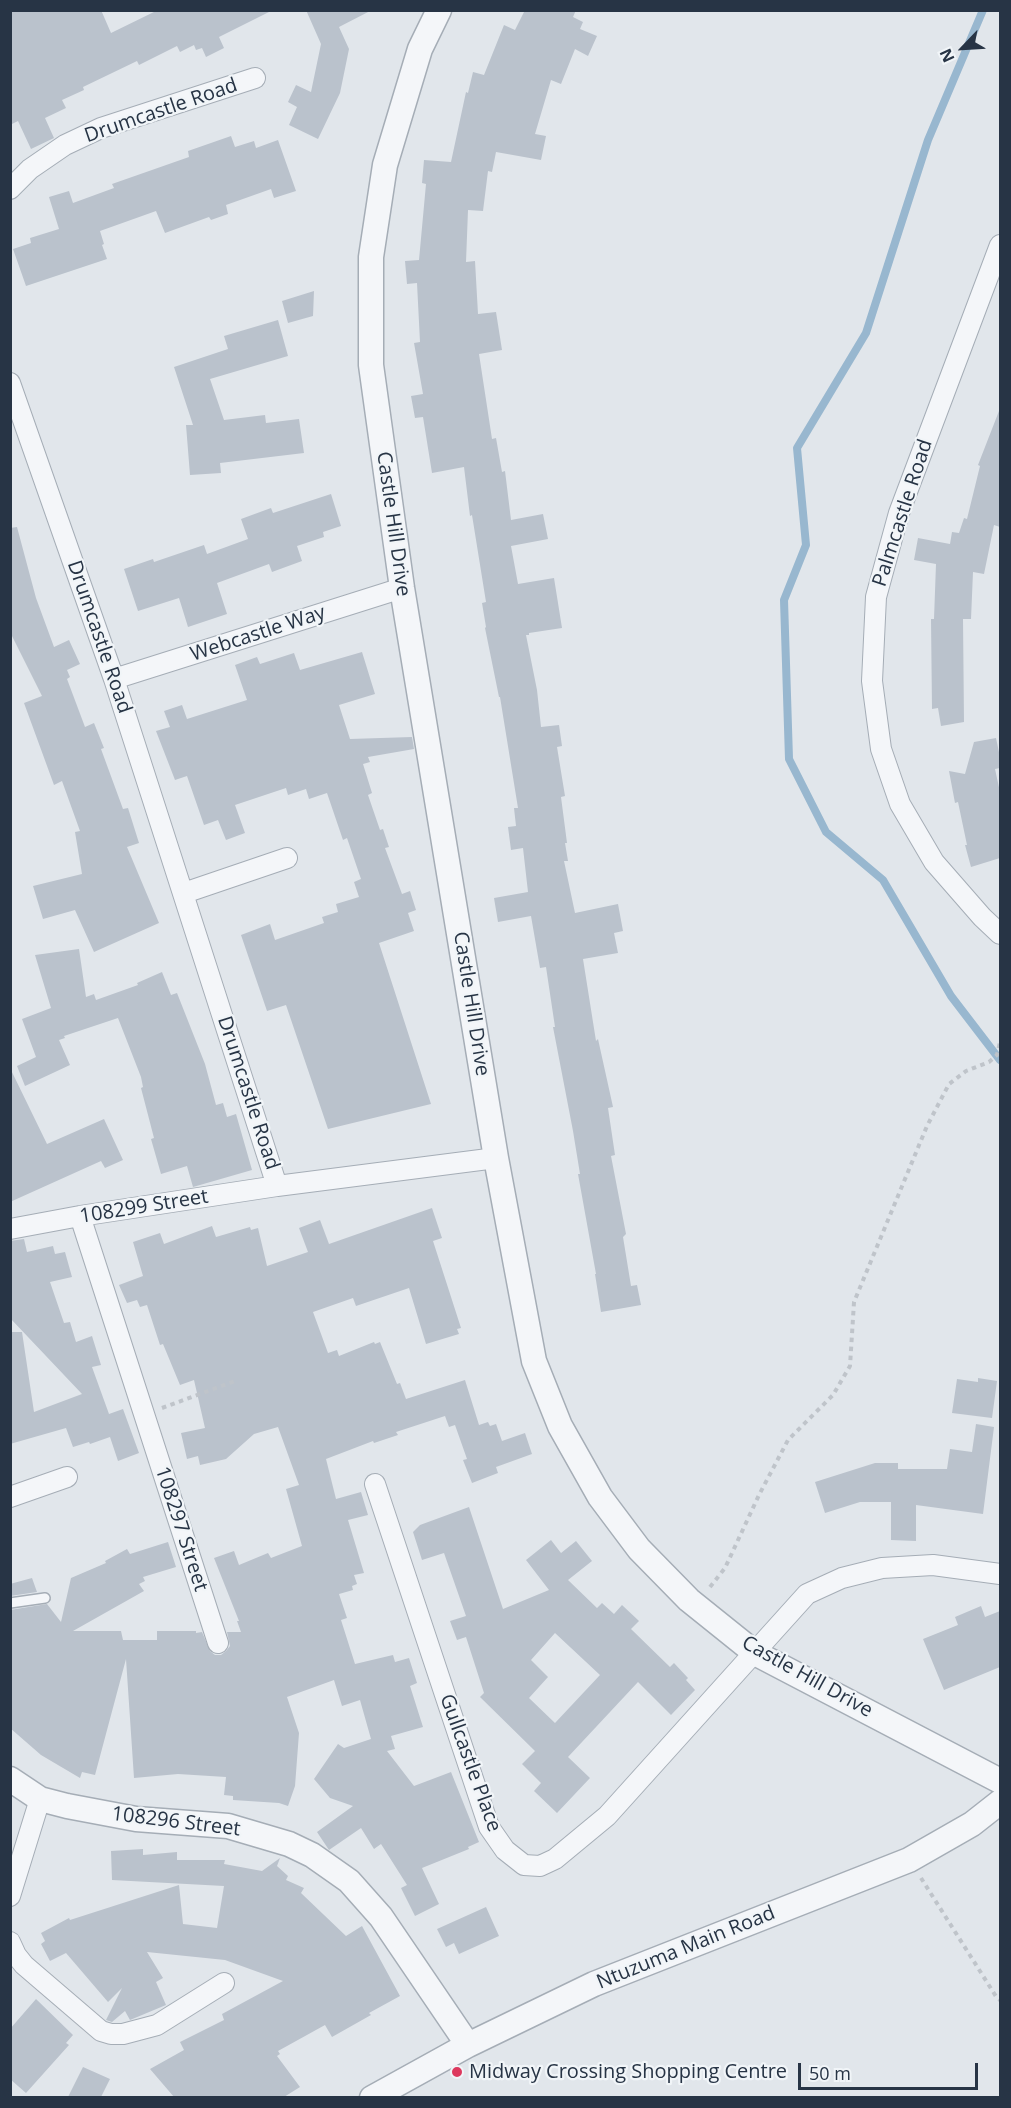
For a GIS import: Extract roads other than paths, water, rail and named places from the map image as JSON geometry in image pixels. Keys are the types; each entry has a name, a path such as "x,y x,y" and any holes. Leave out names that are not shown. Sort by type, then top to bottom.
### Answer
{"street":[{"name":"Castle Hill Drive","path":"439,10 420,49 385,165 371,257 371,365 402,588 496,1158 534,1361 560,1426 600,1497 639,1549 695,1606 755,1653 1000,1781"},
{"name":"Drumcastle Road","path":"10,189 30,169 65,145 101,128 255,78"},
{"name":"Palmcastle Road","path":"1000,245 899,513 876,597 872,681 881,749 900,804 934,862 1000,934"},
{"name":"Drumcastle Road","path":"10,382 114,679 277,1186 496,1158"},
{"name":"Webcastle Way","path":"114,679 402,588"},
{"path":"184,892 287,858"},
{"name":"108299 Street","path":"10,1229 277,1186"},
{"name":"108297 Street","path":"80,1216 218,1643"},
{"path":"10,1497 67,1477"},
{"name":"Gullcastle Place","path":"375,1484 489,1827 505,1850 524,1865 540,1866 555,1859 607,1816 755,1653"},
{"path":"755,1653 807,1594 842,1578 882,1568 933,1565 1000,1574"},
{"name":"108296 Street","path":"10,1779 40,1799 67,1806 136,1819 228,1826 289,1844 312,1856 349,1881 381,1917 468,2045"},
{"path":"10,1896 40,1799"},
{"name":"Ntuzuma Main Road","path":"372,2097 468,2045 594,1984 909,1860 972,1824 1000,1802"},
{"path":"10,1942 24,1965 101,2031 111,2034 123,2034 157,2025 224,1983"}],"lane":[{"path":"10,1603 45,1598"}],"waterway":[{"path":"983,10 928,140 866,333 797,448 806,545 784,600 789,759 826,832 883,880 951,996 1000,1060"}],"place":[{"name":"Midway Crossing Shopping Centre","path":"457,2072"}]}
